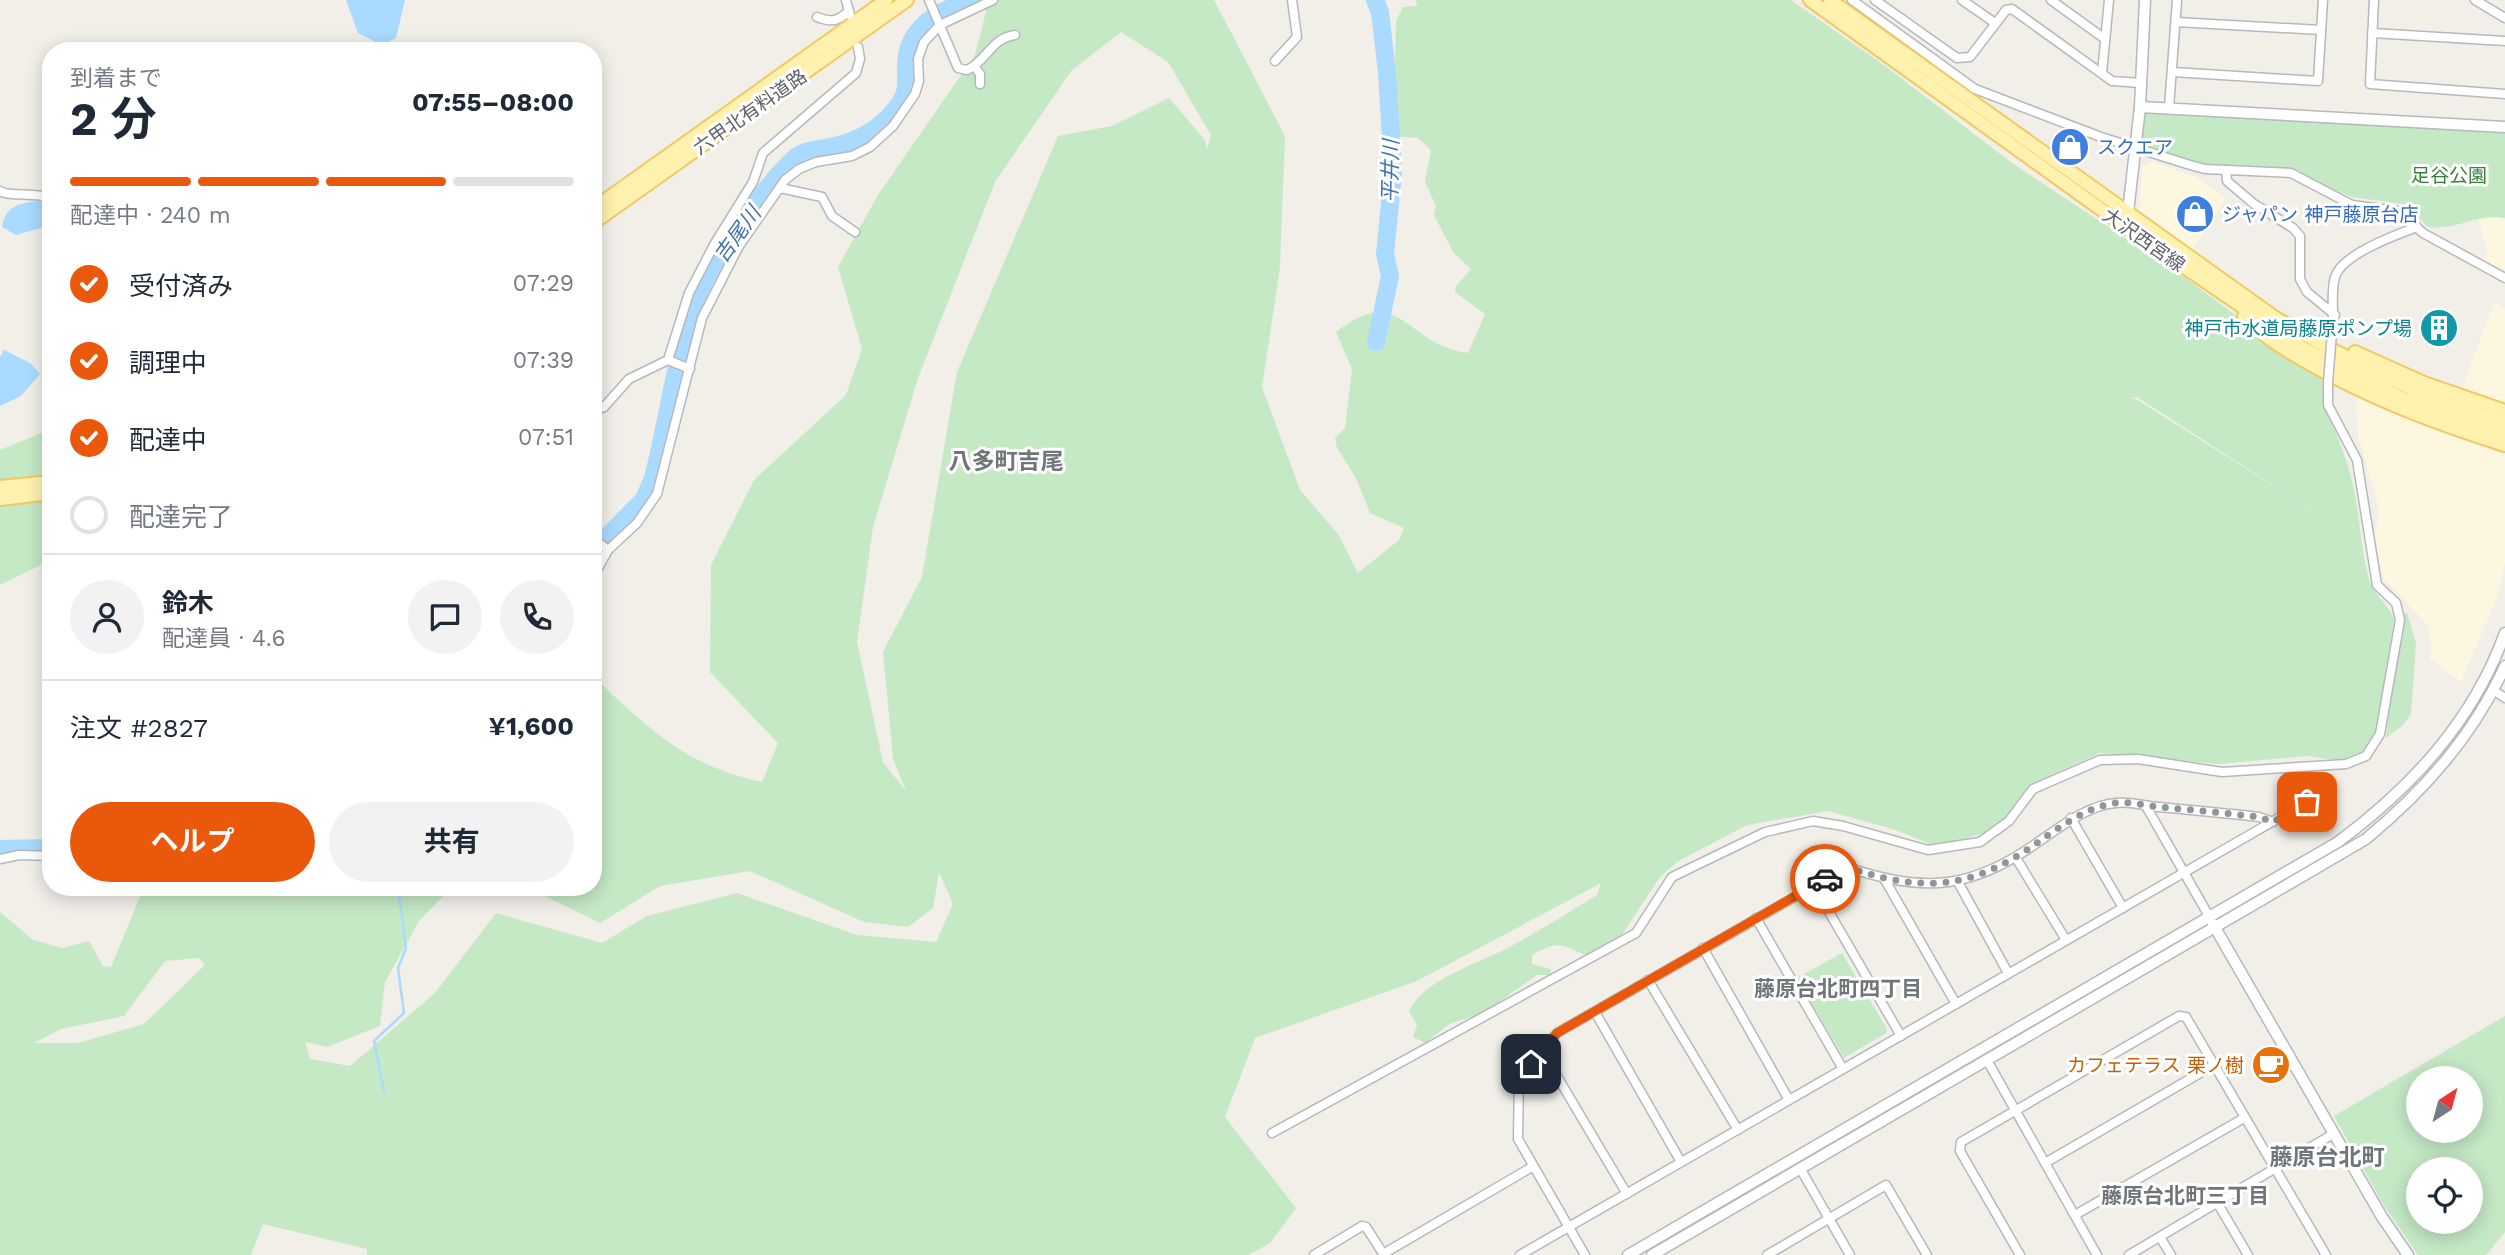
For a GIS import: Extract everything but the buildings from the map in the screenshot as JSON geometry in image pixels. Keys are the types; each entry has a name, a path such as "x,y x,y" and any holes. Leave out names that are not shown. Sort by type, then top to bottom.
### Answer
{"main road":[{"name":"六甲北有料道路","path":"602,203 886,0"},
{"name":"六甲北有料道路","path":"602,217 907,0"},
{"name":"大沢西宮線","path":"1810,0 2120,223 2229,293 2389,379 2436,401 2505,423"},
{"name":"大沢西宮線","path":"1830,0 2128,212 2301,348 2349,373 2433,410 2505,434"},
{"path":"2229,293 2424,383 2505,411"},
{"path":"2229,293 2261,333 2345,383 2403,410 2505,445"},
{"path":"0,486 42,483"},
{"path":"0,499 42,494"}],"street":[{"path":"817,17 829,22 840,20 850,14 846,0"},
{"path":"602,561 608,550 637,523 657,494 702,318 723,272 780,188 799,169 816,162 852,156 870,147 893,126 915,94 919,80 918,59 924,42 939,23 993,0"},
{"path":"1275,61 1297,37 1292,0"},
{"path":"1852,0 1975,89 2101,137 2205,169 2291,173 2352,205 2398,211 2417,227 2505,278"},
{"path":"1875,0 1957,58 1970,57 2006,10 2012,9 2112,81 2141,83"},
{"path":"1962,0 1995,23"},
{"path":"2052,0 2105,39"},
{"path":"2102,73 2109,0"},
{"path":"2120,223 2128,212 2140,107 2145,0"},
{"path":"2169,108 2177,0"},
{"path":"2173,72 2318,80 2323,0"},
{"path":"2374,0 2370,84 2505,94"},
{"path":"2475,0 2504,16"},
{"path":"931,4 958,68 967,70 975,66 991,46 1015,36"},
{"path":"2175,22 2321,30"},
{"path":"2372,33 2505,41"},
{"path":"670,362 689,293 715,243 753,182 762,153 856,73 860,59 858,47"},
{"path":"975,66 981,74 980,84"},
{"path":"2140,107 2505,127"},
{"path":"2226,170 2227,181 2254,204 2293,228 2300,236 2300,279 2307,292 2335,315"},
{"path":"780,188 822,197 832,216 855,232"},
{"path":"0,191 9,195 30,192 42,195"},
{"path":"1272,1133 1636,933 1672,877 1765,832 1813,821 1843,826 1928,850 1980,842 2009,821 2040,784 2100,760 2138,759 2222,772 2346,764 2366,756 2380,734 2400,620 2396,603 2376,585 2357,460 2328,405 2335,315 2334,282 2340,268 2380,241 2417,227"},
{"path":"602,408 629,379 670,362 688,368"},
{"path":"602,545 608,550"},
{"path":"1628,1255 2338,842 2407,785 2456,728 2492,666 2505,633"},
{"path":"1652,1255 2343,854 2395,816 2441,769 2493,690 2505,666"},
{"path":"2493,690 2505,698"},
{"path":"1520,1255 2325,792"},
{"path":"1585,1255 1518,1139 1517,1083 1557,1033 1847,867 1885,880 1928,886 1958,882 1992,872 2071,818 2116,803 2259,817 2273,822"},
{"path":"2146,806 2333,1134 2408,1255"},
{"path":"2071,818 2123,908"},
{"path":"0,859 19,855 42,856"},
{"path":"2016,858 2066,940"},
{"path":"1885,880 1956,1004"},
{"path":"1958,882 2008,973"},
{"path":"1814,886 1901,1036"},
{"path":"1756,918 1843,1069"},
{"path":"1703,948 1789,1100"},
{"path":"1648,980 1738,1130"},
{"path":"1595,1012 1681,1163"},
{"path":"2021,1255 1960,1151 1961,1142 2179,1016 2186,1017 2326,1255"},
{"path":"1542,1051 1627,1194"},
{"path":"1988,1062 2097,1255"},
{"path":"2045,1163 2214,1065"},
{"path":"2075,1214 2244,1118"},
{"path":"2129,1255 2333,1134"},
{"path":"1314,1255 1362,1226 1366,1227 1383,1255 1532,1167"},
{"path":"1800,1168 1850,1255"},
{"path":"1767,1255 1886,1185 1927,1255"},
{"path":"2218,1204 2248,1255"},
{"path":"2160,1237 2171,1255"}],"shaded area":[{"path":"2151,161 2198,178 2226,199 2193,249 2139,210 2142,168"},
{"path":"2488,216 2505,219 2505,271 2482,259 2488,252 2478,219"},
{"path":"2494,302 2505,308 2505,403 2462,389"},
{"path":"2355,397 2428,428 2505,455 2505,563 2498,595 2461,682 2430,659 2431,644 2427,624 2384,579 2374,535 2380,512 2358,435"}],"green space":[{"path":"989,0 1214,0 1285,136 1280,267 1262,387 1300,490 1338,534 1358,573 1399,540 1404,528 1370,513 1356,478 1337,448 1335,438 1345,428 1352,369 1336,332 1358,318 1375,312 1390,314 1429,339 1468,353 1485,314 1455,292 1456,286 1471,269 1453,252 1434,215 1436,206 1425,182 1431,150 1418,138 1393,136 1396,21 1403,7 1417,6 1416,0 1791,0 1881,63 2012,163 2187,279 2322,380 2326,405 2351,477 2369,579 2394,620 2377,732 2364,752 2343,761 2307,756 2219,764 2100,753 2031,784 2010,814 1991,831 1950,843 1930,844 1896,830 1828,811 1747,825 1677,862 1660,877 1621,936 1587,956 1560,945 1548,947 1532,955 1532,964 1551,969 1550,975 1537,975 1482,1014 1451,1023 1425,1043 1413,1037 1417,1025 1409,1011 1427,989 1455,972 1513,945 1566,914 1597,895 1601,883 1417,981 1255,1038 1225,1117 1296,1208 1270,1243 1248,1255 367,1255 367,1249 263,1224 251,1255 0,1255 0,912 33,940 63,948 89,941 103,966 111,967 140,896 443,896 419,921 385,982 380,1026 327,1047 305,1042 310,1059 350,1066 435,993 496,913 602,943 647,916 737,893 857,935 936,942 953,904 939,872 933,908 908,927 864,922 750,871 660,886 600,923 544,896 602,896 602,685 650,728 689,755 735,775 762,782 778,743 710,672 711,565 754,480 846,395 862,349 838,267 878,195 975,55","holes":["1121,32 1168,62 1211,135 1207,149 1205,140 1169,98 1112,126 1058,136 957,372 922,577 883,652 893,758 906,791 883,762 857,642 873,527 918,378 995,182 1071,71","2137,397 2319,515 2136,399 2130,399","199,958 205,965 144,1024 78,1043 34,1043 61,1029 124,1016 165,961"]},
{"name":"足谷公園","path":"2140,107 2505,127 2505,218 2485,218 2448,227 2428,227 2411,210 2397,203 2351,197 2290,170 2212,167 2134,146"},
{"path":"42,433 42,564 0,585 0,450"},
{"path":"2400,613 2407,613 2416,643 2411,714 2403,725 2386,738"},
{"path":"1842,953 1887,1029 1886,1033 1844,1058 1797,978"},
{"path":"2505,1016 2505,1232 2486,1255 2418,1255 2383,1204 2334,1116 2406,1074 2406,1143 2483,1143 2483,1066 2420,1066"}],"water":[{"path":"346,0 405,0 396,38 388,42 376,42 358,33"},
{"path":"42,202 41,228 16,235 2,227 6,214 25,203"},
{"path":"4,350 30,363 40,374 21,396 0,406 0,357"}],"waterway":[{"name":"吉尾川","path":"602,542 644,499 653,478 688,323 706,276 728,240 773,181 795,158 807,151 840,145 870,132 894,112 904,94 907,53 918,31 936,15 971,0"},
{"name":"平井川","path":"1375,0 1380,12 1387,73 1393,173 1385,254 1390,276 1376,342"},
{"name":"吉尾川","path":"0,849 42,848"},
{"path":"384,1091 374,1041 404,1013 398,968 406,948 399,896"}],"way so far":[{"path":"1825,879 1847,867 1885,880 1928,886 1958,882 1992,872 2071,818 2116,803 2259,817 2273,822 2307,802"}],"place":[{"name":"スクエア","path":"2070,147"},
{"name":"ジャパン 神戸藤原台店","path":"2195,214"},
{"name":"神戸市水道局藤原ポンプ場","path":"2439,328"},
{"name":"カフェテラス 栗ノ樹","path":"2271,1065"}],"district":[{"name":"八多町吉尾","path":"1006,461"},
{"name":"藤原台北町四丁目","path":"1838,988"},
{"name":"藤原台北町","path":"2327,1157"},
{"name":"藤原台北町三丁目","path":"2185,1195"}],"route":[{"path":"1531,1064 1557,1033 1825,879"}]}
